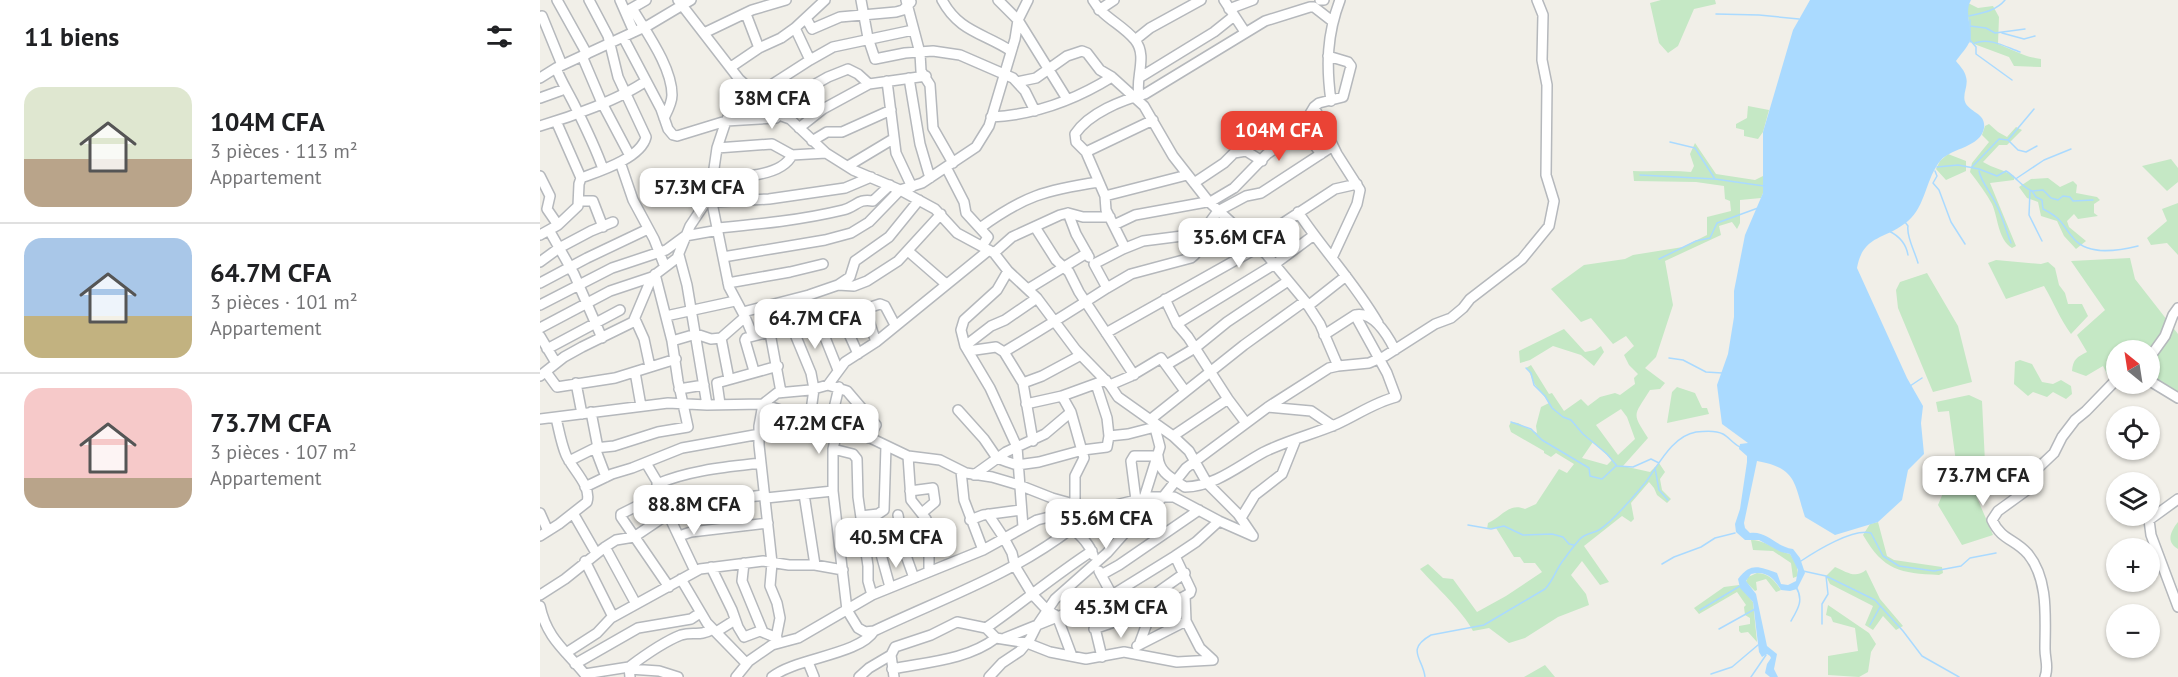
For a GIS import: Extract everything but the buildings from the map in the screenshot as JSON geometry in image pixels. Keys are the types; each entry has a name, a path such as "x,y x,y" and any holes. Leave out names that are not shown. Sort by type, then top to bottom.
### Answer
{"street":[{"path":"581,178 621,162 645,142 646,137 618,77 610,44 590,0"},
{"path":"620,0 669,78 672,97 664,118"},
{"path":"628,10 646,0"},
{"path":"540,78 639,30 679,2 691,0"},
{"path":"704,33 746,14 786,0"},
{"path":"731,67 759,48 781,38 825,0"},
{"path":"861,0 862,15 875,59 905,53 933,51 960,55 987,68 1004,73 1017,82 1025,91 1035,111"},
{"path":"942,0 951,15 964,28 1001,44 1011,51"},
{"path":"998,0 1018,20 1067,99"},
{"path":"723,257 825,240 851,233 869,222 900,190 930,178 976,147 982,140 992,117 1018,20 1028,0"},
{"path":"1094,0 1099,9 1135,40 1141,65 1136,96"},
{"path":"1099,9 1114,0"},
{"path":"1135,40 1150,27 1201,0"},
{"path":"1139,78 1214,32 1229,8 1253,0"},
{"path":"1331,101 1328,56 1332,21 1340,0"},
{"path":"989,677 1027,643 1047,610 1067,587 1096,564 1130,527 1163,497 1175,480 1194,462 1268,407 1314,377 1338,366 1369,363 1379,359 1435,324 1457,314 1470,299 1522,259 1550,226 1554,201 1546,175 1547,85 1542,60 1543,15 1537,0"},
{"path":"540,419 668,403 763,404 810,418 835,422 908,456 940,460 961,471 992,477 1088,508 1103,508 1140,499 1163,497 1179,499 1253,536 1242,518 1207,483 1191,454 1173,436 1120,400 1108,382 1081,355 1037,298 988,250 957,233 941,214 919,200 826,153 790,119 781,115 740,79 679,2"},
{"path":"806,18 812,29 840,17 896,12 909,2 913,30 920,53 921,71 930,85 933,128 964,202 966,213 988,239 988,250"},
{"path":"603,169 579,112 565,89 541,17 559,4 584,55 602,103 630,156"},
{"path":"1125,248 1106,210 1105,196 1086,152 1076,142 1075,134 1079,127 1096,115 1145,94 1265,21 1314,7 1332,21"},
{"path":"1229,8 1245,32"},
{"path":"746,14 759,48"},
{"path":"795,28 810,60"},
{"path":"757,94 833,47 913,30"},
{"path":"623,37 668,129 677,136 726,121 772,119 781,115 805,90 848,69 853,70 869,84"},
{"path":"1017,82 1036,78 1067,56 1082,51 1087,53 1100,70 1136,96 1190,179 1209,202 1275,264 1307,303 1317,317 1338,366"},
{"path":"828,385 845,362 876,342 988,250 1012,237 1068,213 1112,221 1209,202 1234,188 1274,149 1302,128 1318,103 1343,97 1351,66 1348,62 1328,56"},
{"path":"799,128 824,109 869,84 926,76"},
{"path":"992,117 1035,111 1067,99 1112,77"},
{"path":"909,78 920,144 930,178"},
{"path":"740,79 741,93 726,121 717,148 711,199 728,283 753,336"},
{"path":"540,126 602,103 646,81"},
{"path":"887,81 897,159 912,187"},
{"path":"540,98 565,89"},
{"path":"1314,107 1333,146 1360,190 1357,204 1332,258"},
{"path":"812,141 827,132 842,132 891,110"},
{"path":"1086,152 1153,120"},
{"path":"540,235 575,210 579,201 581,178 556,121"},
{"path":"1302,128 1321,154"},
{"path":"848,166 893,139"},
{"path":"717,148 772,144 792,155 826,153"},
{"path":"1094,264 1143,241 1198,234 1218,211 1243,198 1261,193 1333,146"},
{"path":"1105,196 1190,179 1224,163 1234,153 1246,151 1262,161"},
{"path":"713,177 772,171 788,162 792,155"},
{"path":"621,162 633,200 665,267"},
{"path":"540,176 550,196 547,209 559,248 579,285 602,338"},
{"path":"711,199 769,199 845,188 871,177"},
{"path":"980,228 1011,207 1037,194 1099,182"},
{"path":"1106,333 1256,244 1298,212 1335,189 1357,184"},
{"path":"685,236 844,210 864,200 872,201 890,185"},
{"path":"540,305 612,268 659,253 680,241 711,199"},
{"path":"672,341 696,334 711,339 721,338 744,314 838,285 850,277 855,261 889,237 919,200"},
{"path":"579,201 593,201 603,227"},
{"path":"1298,212 1366,303 1395,350"},
{"path":"1068,213 1107,288"},
{"path":"838,285 854,286 867,282 898,261 941,214"},
{"path":"540,262 559,248 614,222"},
{"path":"1035,227 1056,260 1065,266 1134,375"},
{"path":"540,283 648,229"},
{"path":"1004,352 1131,274 1196,255 1199,246 1198,234"},
{"path":"1177,324 1275,264 1314,235"},
{"path":"685,236 679,255 696,334 707,405"},
{"path":"908,250 946,284"},
{"path":"1028,289 1087,253"},
{"path":"540,328 610,291 654,276 679,255"},
{"path":"728,283 823,264"},
{"path":"1008,271 997,290 962,323 961,330 967,349 990,388 1017,447 1023,527"},
{"path":"569,461 597,448 614,446 634,438 688,427 679,389 672,341 654,276"},
{"path":"654,276 635,319 629,325 582,347 543,374 555,387 615,378 676,359"},
{"path":"1109,436 1155,424 1185,391 1244,345 1346,276"},
{"path":"1168,364 1195,348 1227,322 1288,281"},
{"path":"967,349 991,326 1005,320 1037,298"},
{"path":"1166,299 1177,324 1246,423"},
{"path":"666,316 735,301"},
{"path":"754,371 745,340 753,336 818,320 828,321 880,304 884,305 895,325"},
{"path":"2160,343 2178,308"},
{"path":"865,309 876,342"},
{"path":"548,349 620,310"},
{"path":"1324,335 1355,315 1361,314 1378,323"},
{"path":"1158,456 1161,470 1175,480 1188,487 1207,483 1221,478 1264,453 1333,426 1384,400 1396,397 1355,315"},
{"path":"841,316 858,354"},
{"path":"635,319 644,339 650,367"},
{"path":"818,320 838,370"},
{"path":"792,327 811,373 814,389 810,418"},
{"path":"770,333 778,366 781,392"},
{"path":"540,336 556,363"},
{"path":"721,338 729,379"},
{"path":"967,349 996,347 1004,352 1023,383 1033,441"},
{"path":"1023,383 1042,376 1081,355"},
{"path":"1026,404 1134,375 1159,358 1163,358 1168,364 1185,391"},
{"path":"720,404 716,384 754,371 778,366"},
{"path":"635,372 641,406"},
{"path":"576,383 606,477"},
{"path":"958,410 984,439 997,458 1017,465 1039,462 1108,446 1107,418 1096,384"},
{"path":"679,389 704,385"},
{"path":"776,641 780,618 770,586 772,563 759,426 763,404 773,395 781,392 814,389 828,385 839,387 850,394 876,425 869,438"},
{"path":"839,387 833,449 833,491 847,610 858,628 865,632 874,631 980,584 1015,566 1071,529"},
{"path":"2160,387 2178,398"},
{"path":"2045,677 2048,666 2045,650 2047,625 2043,588 2039,575 2030,556 2018,544 1997,532 1992,520 1998,511 2027,490 2035,471 2054,453 2062,437 2075,420 2106,391"},
{"path":"736,677 746,663 776,641 796,639 872,595 983,550 1043,518 1061,516 1075,503 1075,476 1084,458 1071,412 1062,396"},
{"path":"1173,436 1228,399"},
{"path":"1268,407 1311,411 1333,426"},
{"path":"974,475 997,458 1045,434 1071,412"},
{"path":"540,513 544,533 573,513 589,498 569,461 556,418"},
{"path":"1140,499 1158,456 1160,444 1155,424"},
{"path":"668,430 671,452"},
{"path":"585,487 690,446 760,434"},
{"path":"1242,518 1255,495 1282,474 1296,439"},
{"path":"861,516 882,513 884,508 886,446"},
{"path":"833,449 849,452 856,457 868,581 872,595"},
{"path":"908,456 911,500 922,513 929,528 929,571"},
{"path":"1140,499 1131,461 1134,456 1158,456"},
{"path":"646,463 671,512 695,571"},
{"path":"657,484 672,477 761,463"},
{"path":"961,471 964,500 983,550"},
{"path":"910,491 933,488 935,501 922,513"},
{"path":"540,595 616,540 634,537 671,512 693,503 833,491"},
{"path":"804,494 815,565"},
{"path":"2178,499 2149,520 2151,535 2178,605"},
{"path":"645,502 620,515 669,587"},
{"path":"970,520 988,514 1022,510"},
{"path":"1101,574 1127,560 1199,510"},
{"path":"573,513 596,553"},
{"path":"988,514 1004,538 1012,553 1015,566 1032,594 1047,610 1057,616 1072,656"},
{"path":"875,515 880,551 890,587"},
{"path":"898,515 904,550 914,578"},
{"path":"1061,516 1071,529 1089,545 1112,595"},
{"path":"891,655 893,673 979,650 998,639 1036,627 1057,616 1112,595 1196,542 1219,521"},
{"path":"679,536 691,532 768,523"},
{"path":"605,547 636,604"},
{"path":"880,551 904,550"},
{"path":"986,628 1065,568 1092,551"},
{"path":"1139,645 1150,615 1191,591 1185,573 1175,556"},
{"path":"585,561 613,617"},
{"path":"566,653 597,633 608,620 695,571 763,561 789,565 815,565 843,570"},
{"path":"744,563 743,584 763,632 776,641"},
{"path":"711,567 744,637 763,632"},
{"path":"868,572 885,570"},
{"path":"1094,629 1118,621 1185,573"},
{"path":"681,579 700,613 714,631 746,663"},
{"path":"1124,652 1177,662 1213,660 1200,648 1185,621 1185,596"},
{"path":"1089,603 1102,657"},
{"path":"540,606 541,620 553,639 585,674"},
{"path":"575,664 638,628 691,619 700,613"},
{"path":"629,671 674,638 685,634 703,634 714,631 735,620"},
{"path":"859,677 891,655 897,646 939,632 954,623 986,628 998,639 1027,643 1050,652 1090,659 1124,652 1185,621"},
{"path":"772,677 780,671 849,647 870,637 874,631"},
{"path":"808,662 814,677"},
{"path":"574,676 659,671 678,677"}],"green space":[{"path":"1661,0 1715,0 1716,4 1694,9 1678,46 1668,53 1659,43 1650,3"},
{"path":"1968,3 1978,8 1993,6 1999,17 1998,44 2024,55 2041,59 2041,67 2014,66 2009,57 1974,44 1970,40"},
{"path":"1748,106 1769,110 1763,132 1758,139 1744,136 1744,130 1736,128 1736,124 1747,118"},
{"path":"1989,124 2007,137 2016,127 2022,130 2007,145 1999,145 1983,162 2014,176 2014,180 1990,183 2016,246 2012,248 2001,234 1992,204 1970,172 1972,163 1989,142 1982,135 1985,126"},
{"path":"1695,143 1716,174 1755,180 1763,176 1763,193 1761,198 1740,200 1740,223 1737,229 1732,222 1719,226 1721,235 1665,261 1673,305 1656,357 1645,368 1665,383 1660,389 1650,390 1638,410 1637,418 1648,438 1623,466 1650,472 1659,463 1665,472 1660,479 1662,490 1671,499 1667,503 1657,495 1649,482 1631,503 1634,519 1631,522 1622,516 1584,546 1609,582 1600,585 1582,561 1571,575 1586,594 1589,605 1558,617 1525,638 1509,643 1489,628 1473,631 1456,607 1420,569 1428,564 1443,578 1453,579 1477,612 1542,572 1535,563 1524,563 1520,557 1514,557 1496,528 1487,529 1488,523 1510,509 1519,507 1525,509 1536,504 1559,469 1567,473 1574,464 1556,453 1551,457 1511,432 1509,426 1511,422 1518,423 1537,433 1536,426 1541,407 1549,403 1534,384 1526,368 1531,365 1549,394 1552,393 1564,411 1581,399 1588,406 1600,397 1615,393 1620,395 1635,384 1634,378 1638,374 1629,365 1624,355 1634,346 1626,336 1613,344 1591,318 1581,322 1551,289 1584,265 1683,247 1707,235 1707,217 1731,211 1730,201 1725,199 1724,186 1696,182 1634,181 1633,171 1691,172 1694,166 1690,154","holes":["1621,409 1627,417 1635,439 1618,455 1596,425","1593,442 1612,460 1607,465 1582,458"]},
{"path":"1948,154 1966,161 1966,171 1946,180 1936,169 1940,161"},
{"path":"2171,159 2178,168 2178,182 2167,191 2142,166"},
{"path":"2048,178 2060,187 2073,181 2077,185 2076,193 2097,197 2100,200 2094,204 2094,213 2098,216 2078,219 2074,214 2067,221 2069,227 2086,241 2076,249 2064,236 2057,221 2041,216 2038,202 2027,198 2019,187 2031,179"},
{"path":"2178,203 2178,255 2167,243 2151,245 2147,238 2167,221 2162,209"},
{"path":"2130,258 2135,279 2178,334 2178,398 2160,387 2160,340 2106,340 2106,372 2103,366 2086,376 2072,371 2076,359 2087,352 2077,335 2105,310 2071,261"},
{"path":"1996,260 2041,264 2048,262 2055,268 2059,285 2065,293 2068,304 2082,304 2088,316 2071,334 2044,286 2006,299 1988,263"},
{"path":"1927,273 1958,326 1972,382 1933,392 1898,308 1896,290 1900,282"},
{"path":"1564,329 1585,352 1601,346 1604,352 1594,366 1581,355 1553,346 1530,360 1520,363 1519,351"},
{"path":"2020,360 2032,364 2042,382 2053,384 2061,380 2071,386 2072,394 2066,399 2053,392 2047,397 2033,392 2028,396 2014,384 2015,362"},
{"path":"1677,387 1695,393 1702,408 1707,408 1709,414 1667,423 1672,392"},
{"path":"1969,395 1982,401 1986,483 1975,493 1993,535 1962,545 1938,505 1956,462 1949,411 1938,412 1936,402"},
{"path":"1878,522 1887,556 1894,560 1942,567 1943,573 1939,575 1914,573 1894,568 1886,563 1863,535 1870,524"},
{"path":"2178,522 2178,549 2170,537"},
{"path":"1751,540 1790,554 1797,565 1798,576 1793,578 1791,563 1773,551 1753,550"},
{"path":"1835,567 1855,574 1866,570 1880,599 1903,626 1896,630 1883,616 1873,630 1865,625 1873,606 1830,584 1826,576"},
{"path":"1757,573 1771,578 1781,590 1776,592 1766,579 1756,582 1757,590 1755,591 1746,582 1748,577"},
{"path":"1739,585 1753,602 1757,642 1748,632 1739,631 1739,626 1750,624 1750,618 1745,615 1746,605 1737,592 1699,614 1694,608 1724,587"},
{"path":"1828,605 1869,633 1876,644 1871,652 1868,672 1859,677 1828,675 1828,656 1858,651 1855,628 1833,622 1831,617 1826,615"},
{"path":"1545,665 1555,677 1524,677"}],"water":[{"path":"1810,0 1971,0 1968,9 1970,40 1956,61 1966,77 1964,97 1966,104 1981,117 1984,128 1978,139 1941,160 1914,215 1900,227 1870,243 1864,249 1857,268 1907,378 1923,406 1921,423 1924,454 1908,470 1902,500 1878,522 1835,535 1805,517 1796,486 1787,473 1770,464 1757,461 1744,523 1745,528 1750,533 1762,534 1793,549 1800,558 1805,573 1797,589 1790,591 1781,590 1772,579 1761,573 1751,574 1746,581 1756,594 1767,646 1777,654 1774,669 1778,677 1770,677 1765,673 1771,658 1767,654 1762,657 1759,652 1753,602 1740,588 1738,579 1747,570 1756,567 1777,573 1781,584 1788,585 1796,581 1798,570 1790,554 1781,552 1759,540 1745,540 1736,532 1735,524 1740,509 1747,462 1747,456 1739,449 1740,444 1748,443 1722,424 1717,385 1728,354 1734,317 1734,291 1745,235 1763,193 1763,132 1793,30"}],"waterway":[{"path":"1969,16 1984,13 2005,0"},
{"path":"1716,14 1799,19"},
{"path":"1970,20 1970,42"},
{"path":"1970,26 1986,28 1995,33 2025,29"},
{"path":"2002,33 2024,39 2035,36"},
{"path":"1970,40 1976,47 1976,54 2012,80"},
{"path":"1975,43 1992,42 2020,52"},
{"path":"1972,167 1999,139 2008,140 2034,109"},
{"path":"2008,140 2018,150 2026,152 2037,146"},
{"path":"1670,142 1695,148 1715,179"},
{"path":"2017,178 2044,160 2071,149"},
{"path":"1937,167 1958,165 1979,169 1997,176 2006,171 2042,200 2043,209 2058,219 2080,244 2104,251 2138,246"},
{"path":"1935,171 1937,176 1933,183 1939,190 1951,222 1965,244"},
{"path":"1979,171 1995,202 2011,243"},
{"path":"1640,175 1715,179 1764,186"},
{"path":"2032,191 2043,190 2051,198 2058,200 2063,196 2070,197 2073,201 2093,200"},
{"path":"2030,191 2029,215 2042,241"},
{"path":"1659,259 1696,241 1710,238 1717,223 1758,208"},
{"path":"1905,222 1918,263"},
{"path":"1889,231 1902,240 1908,255"},
{"path":"1669,358 1683,360 1706,372 1722,373"},
{"path":"1526,368 1531,373 1534,385 1545,396 1552,408 1571,420 1617,466 1633,467 1651,459 1659,463"},
{"path":"1910,386 1922,378"},
{"path":"1511,422 1531,429 1542,440 1589,468 1590,476 1602,479 1616,466"},
{"path":"1425,677 1417,650 1423,640 1431,635 1484,625 1545,589 1579,540 1599,530 1617,515 1645,483 1666,453 1680,439 1696,432 1713,431 1723,434 1742,448"},
{"path":"1655,468 1659,490 1668,500"},
{"path":"1468,525 1491,529 1504,526 1523,535 1552,534 1563,537 1569,544 1574,545"},
{"path":"1801,561 1835,541 1863,532 1871,533 1883,556 1899,566 1934,571 1961,566 1970,558 1996,553"},
{"path":"1662,564 1701,547 1715,538 1735,533"},
{"path":"1803,571 1826,576 1875,600 1922,656 1959,677"},
{"path":"1822,624 1822,604 1828,594 1826,576"},
{"path":"1700,610 1740,586"},
{"path":"1791,621 1800,600 1796,587"},
{"path":"1870,625 1880,607"},
{"path":"1719,629 1755,609"},
{"path":"1711,674 1732,667 1758,645"},
{"path":"1751,677 1766,655"}]}
